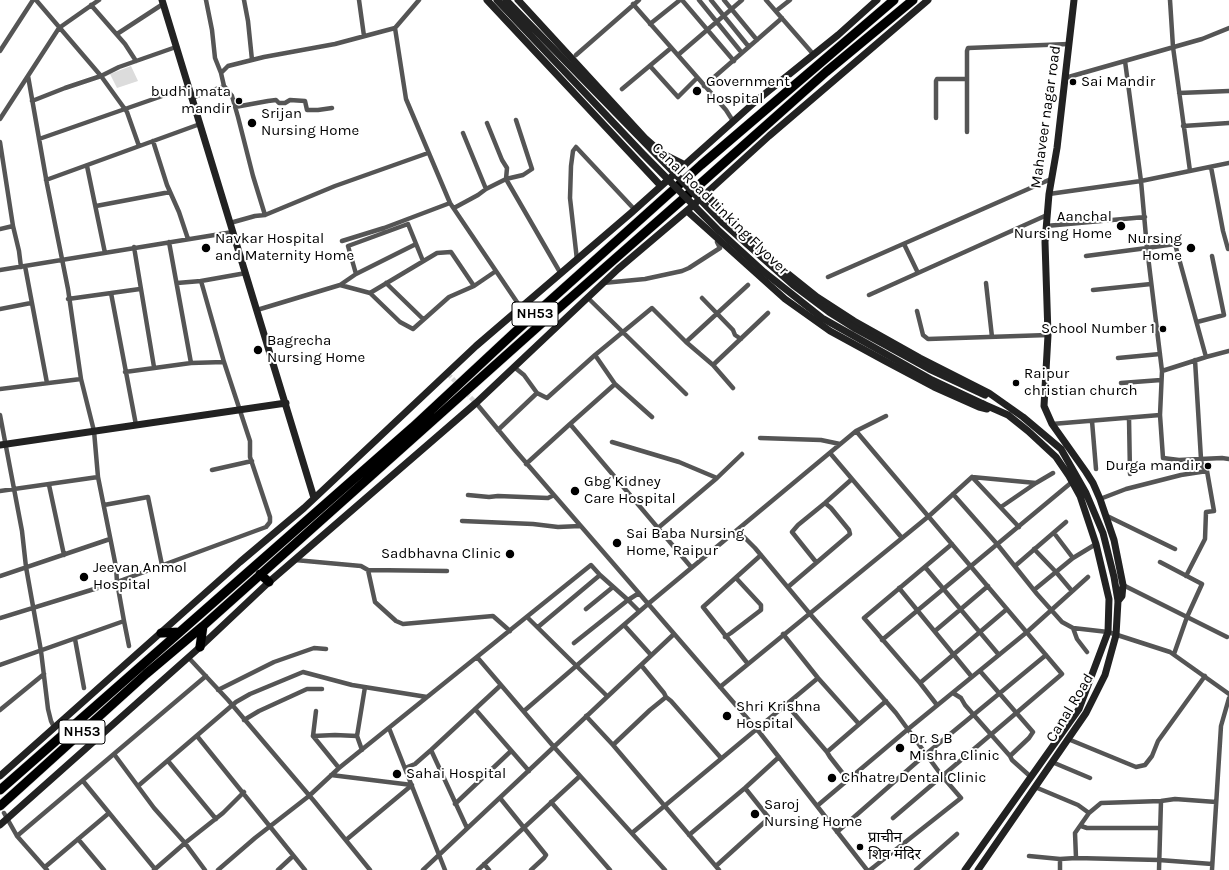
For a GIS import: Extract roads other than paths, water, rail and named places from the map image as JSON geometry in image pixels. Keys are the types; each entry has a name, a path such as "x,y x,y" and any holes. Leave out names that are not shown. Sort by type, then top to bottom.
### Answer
{"highway":[{"name":"NH53","path":"0,790 413,426 701,165 894,0"},
{"name":"NH53","path":"4,812 165,658 203,626 551,314 826,72 913,0"},
{"path":"260,574 269,582"},
{"path":"200,647 203,626"},
{"path":"161,633 180,632"}],"main road":[{"path":"487,0 661,186"},
{"name":"Canal Road Linking Flyover","path":"497,0 643,154 718,230 764,272 822,318 932,380 1003,413"},
{"name":"Canal Road Linking Flyover","path":"506,0 723,223 793,285 829,312 856,329 929,369 1006,406"},
{"path":"518,0 645,138 663,154 685,165"},
{"path":"0,776 314,498 448,374 476,346 635,210 756,101 838,35 877,0"},
{"path":"0,825 4,812 200,647 269,582 476,403 603,283 687,211 775,131 928,0"},
{"name":"Mahaveer nagar road","path":"1052,424 1044,406 1048,335 1045,242 1049,194 1057,148 1074,0"},
{"path":"162,2 314,498"},
{"path":"706,194 732,223 776,265 817,298 854,321 920,358 990,393 1006,406"},
{"path":"687,211 785,298 830,331 934,387 978,407 1003,413"},
{"path":"2,444 286,403"},
{"name":"Canal Road","path":"978,870 1086,713 1105,675 1116,635 1118,602 1103,533 1086,493 1061,449 1023,417 1006,406"},
{"name":"Canal Road","path":"965,870 1079,709 1108,632 1109,599 1096,544 1080,496 1056,456 1028,431 1008,415 1003,413"},
{"path":"1052,424 1086,472 1100,499 1117,553 1123,585 1122,596 1118,602"}],"street":[{"path":"0,51 34,0 101,76 127,112 139,146"},
{"path":"0,119 59,28 99,0"},
{"path":"206,0 212,30 214,58 222,73 224,86 232,96 252,176 265,214"},
{"path":"244,0 252,60"},
{"path":"359,0 364,36"},
{"path":"222,73 228,66 335,44 395,28 419,0"},
{"path":"576,55 638,0"},
{"path":"650,24 681,0 734,60"},
{"path":"699,0 742,53"},
{"path":"711,0 749,47"},
{"path":"724,0 757,40"},
{"path":"678,55 742,0"},
{"path":"766,0 814,55"},
{"path":"776,11 790,0"},
{"path":"1170,0 1173,47 1190,171"},
{"path":"117,34 162,2"},
{"path":"633,4 726,110 733,121"},
{"path":"91,5 117,34 136,61"},
{"path":"704,86 782,18"},
{"path":"395,28 406,98 450,203 521,308"},
{"path":"1065,78 1202,39 1229,28"},
{"path":"0,39 5,43"},
{"path":"967,132 968,48 1069,44"},
{"path":"32,100 101,76 136,61 176,47"},
{"path":"622,89 671,48"},
{"path":"1125,61 1141,180 1147,248 1162,371 1160,415 1163,458 1179,460 1229,459"},
{"path":"650,66 678,97 697,78"},
{"path":"28,76 62,260 81,379 94,431 98,477 116,567 116,582 129,646"},
{"path":"936,118 937,79 967,79"},
{"path":"192,98 224,86"},
{"path":"39,140 124,108 188,87"},
{"path":"1179,93 1229,91"},
{"path":"235,107 276,100 279,103 285,103 290,100 305,101 307,110 332,108"},
{"path":"454,208 506,179 523,175 532,169 516,120"},
{"path":"487,123 506,168 506,179 560,274"},
{"path":"1183,126 1229,123"},
{"path":"46,180 200,124"},
{"path":"463,133 486,189"},
{"path":"153,141 188,239"},
{"path":"0,142 13,226 23,266 47,383"},
{"path":"576,260 570,198 571,166 573,151 576,147 635,210"},
{"path":"230,223 265,214 335,186 428,153"},
{"path":"1049,194 1141,180 1229,163"},
{"path":"87,166 105,252"},
{"path":"1211,167 1223,231 1228,249"},
{"path":"828,277 1051,179"},
{"path":"96,206 170,192"},
{"path":"342,241 384,228 450,203"},
{"path":"869,295 1047,215"},
{"path":"1046,226 1145,217"},
{"path":"356,274 348,246 408,224 423,261"},
{"path":"0,229 13,226"},
{"path":"603,283 645,279 689,268 720,248 720,245 712,236 709,229"},
{"path":"0,270 233,232"},
{"path":"169,242 191,363"},
{"path":"257,310 340,285 356,274 416,244"},
{"path":"904,244 918,274"},
{"path":"1086,256 1175,244 1206,357"},
{"path":"134,247 154,368"},
{"path":"370,293 437,253 451,252 474,286"},
{"path":"1197,322 1224,315 1212,256"},
{"path":"340,285 370,293 400,322 412,329 449,297 474,286 496,271"},
{"path":"177,283 201,281 246,273"},
{"path":"0,618 116,582 266,527 270,522 270,517 250,456 250,441 224,362 201,281"},
{"path":"386,283 423,319"},
{"path":"986,283 992,337"},
{"path":"1093,290 1151,284"},
{"path":"686,342 748,285"},
{"path":"68,299 140,289"},
{"path":"111,293 136,425"},
{"path":"588,298 622,333 686,394"},
{"path":"702,298 740,339"},
{"path":"0,309 31,303"},
{"path":"514,367 524,375 537,393 548,398 595,355 652,308 686,342 712,365 733,388"},
{"path":"917,311 923,335 928,339 1048,335"},
{"path":"712,365 768,313"},
{"path":"1162,371 1229,351"},
{"path":"1118,358 1160,354"},
{"path":"595,355 614,384 652,417"},
{"path":"1186,576 1205,539 1206,512 1214,511 1207,471 1202,466 1201,459 1195,360"},
{"path":"125,372 191,363 224,362"},
{"path":"0,389 81,379"},
{"path":"1121,383 1161,380"},
{"path":"526,464 614,384"},
{"path":"498,430 537,393"},
{"path":"476,403 526,464 756,729 868,870 961,798 942,776 886,701 761,555 737,530"},
{"path":"0,415 2,444 14,489 22,531 26,568 41,650 50,721 54,727"},
{"path":"1052,424 1160,415"},
{"path":"524,711 691,567 840,444 856,431 886,416"},
{"path":"1129,418 1130,474"},
{"path":"1092,421 1096,469"},
{"path":"570,424 691,567"},
{"path":"856,431 1062,674 893,818"},
{"path":"760,438 821,440 840,444"},
{"path":"612,442 679,462 717,478"},
{"path":"830,453 902,538"},
{"path":"658,528 717,478 742,454"},
{"path":"212,470 252,461"},
{"path":"1100,499 1126,489 1181,475 1207,471"},
{"path":"1001,507 1053,473"},
{"path":"0,491 98,477"},
{"path":"972,477 1019,527"},
{"path":"720,687 929,516 972,477 1036,483"},
{"path":"816,562 792,532 798,525 852,479"},
{"path":"882,640 1072,482"},
{"path":"49,485 64,555"},
{"path":"953,494 998,544 1034,590 1062,622 1073,628 1108,632 1170,652 1229,694"},
{"path":"468,495 489,497 548,498 554,495"},
{"path":"104,505 148,497 162,565"},
{"path":"788,587 850,534 849,530 825,503"},
{"path":"1105,516 1175,550"},
{"path":"462,521 533,524 558,527 580,526"},
{"path":"1015,566 1066,522"},
{"path":"1054,533 1073,558"},
{"path":"0,576 110,539"},
{"path":"937,706 920,683 864,618 952,544"},
{"path":"1034,590 1073,558 1096,544"},
{"path":"1034,549 1072,591"},
{"path":"748,664 725,637 703,607 761,555"},
{"path":"295,560 361,566 368,570 448,571"},
{"path":"1160,562 1202,584 1187,617 1174,654"},
{"path":"218,870 230,858 309,796 339,768 592,565 600,575 639,611"},
{"path":"925,567 999,655"},
{"path":"368,570 375,602 396,621 403,624 493,616 510,631"},
{"path":"538,627 600,575"},
{"path":"817,806 1027,632 1088,577"},
{"path":"725,637 762,610 761,605 736,578"},
{"path":"1123,585 1228,637"},
{"path":"935,631 988,586"},
{"path":"586,609 613,587"},
{"path":"899,588 972,677"},
{"path":"574,643 639,593"},
{"path":"920,683 1007,609"},
{"path":"527,616 607,696"},
{"path":"0,665 124,621"},
{"path":"624,625 632,632 636,639 651,655"},
{"path":"1073,628 1077,640 1087,652"},
{"path":"423,870 674,634"},
{"path":"783,634 818,678 859,724"},
{"path":"75,639 84,688"},
{"path":"218,690 274,662 314,648 326,649"},
{"path":"837,832 926,754 1046,655"},
{"path":"188,657 233,706 370,870"},
{"path":"477,657 554,747 665,870"},
{"path":"641,665 666,697 721,758"},
{"path":"980,671 1030,728 1033,734 1010,756"},
{"path":"138,786 233,706 250,694 303,672 352,685 428,697"},
{"path":"0,710 44,674"},
{"path":"17,836 206,676"},
{"path":"1068,739 1136,768 1145,765 1152,756 1158,741 1205,676"},
{"path":"632,833 818,678"},
{"path":"405,768 414,764 431,750 501,685"},
{"path":"362,750 357,736 365,687"},
{"path":"244,720 265,708 307,689 322,689"},
{"path":"953,693 961,698 965,705 1012,760 1031,777"},
{"path":"613,745 666,697"},
{"path":"1212,870 1221,726 1229,698"},
{"path":"827,752 886,701"},
{"path":"786,704 827,752 848,780"},
{"path":"475,709 529,771"},
{"path":"316,711 313,736 339,768"},
{"path":"586,716 613,745 718,868 769,818 745,788"},
{"path":"389,728 445,870"},
{"path":"197,736 244,792 305,870"},
{"path":"313,736 357,736"},
{"path":"431,750 467,828"},
{"path":"455,804 511,750"},
{"path":"114,754 154,808 185,843 205,870"},
{"path":"689,835 779,757"},
{"path":"168,761 216,819"},
{"path":"1052,762 1090,778"},
{"path":"331,775 412,785"},
{"path":"478,870 580,776"},
{"path":"83,781 155,869 216,819 244,792"},
{"path":"346,840 412,785"},
{"path":"1035,787 1078,805 1089,813"},
{"path":"500,798 525,827 546,855 530,870"},
{"path":"1076,858 1075,833 1089,813 1101,803 1161,802 1174,799 1216,802"},
{"path":"551,802 610,870"},
{"path":"1159,870 1161,802"},
{"path":"4,812 17,836 46,869 78,839 110,813"},
{"path":"1081,826 1087,828 1160,828"},
{"path":"916,870 957,834"},
{"path":"78,839 104,870"},
{"path":"278,870 293,856"},
{"path":"1029,856 1060,859 1159,860 1212,864"},
{"path":"1060,859 1060,870"},
{"path":"484,864 489,870"}],"tunnel":[{"path":"448,374 476,403"}],"place":[{"name":"Sai Mandir","path":"1073,82"},
{"name":"Government Hospital","path":"697,91"},
{"name":"budhi mata mandir","path":"239,101"},
{"name":"Srijan Nursing Home","path":"252,123"},
{"name":"Aanchal Nursing Home","path":"1121,226"},
{"name":"Navkar Hospital and Maternity Home","path":"206,248"},
{"name":"Nursing Home","path":"1191,248"},
{"name":"School Number 1","path":"1163,329"},
{"name":"Bagrecha Nursing Home","path":"258,350"},
{"name":"Raipur christian church","path":"1016,383"},
{"name":"Durga mandir","path":"1208,466"},
{"name":"Gbg Kidney Care Hospital","path":"575,491"},
{"name":"Sai Baba Nursing Home, Raipur","path":"617,543"},
{"name":"Sadbhavna Clinic","path":"510,554"},
{"name":"Jeevan Anmol Hospital","path":"84,577"},
{"name":"Shri Krishna Hospital","path":"727,716"},
{"name":"Dr. S B Mishra Clinic","path":"900,748"},
{"name":"Sahai Hospital","path":"397,774"},
{"name":"Chhatre Dental Clinic","path":"832,778"},
{"name":"Saroj Nursing Home","path":"755,814"},
{"name":"प्राचीन शिव मंदिर","path":"860,847"}]}
